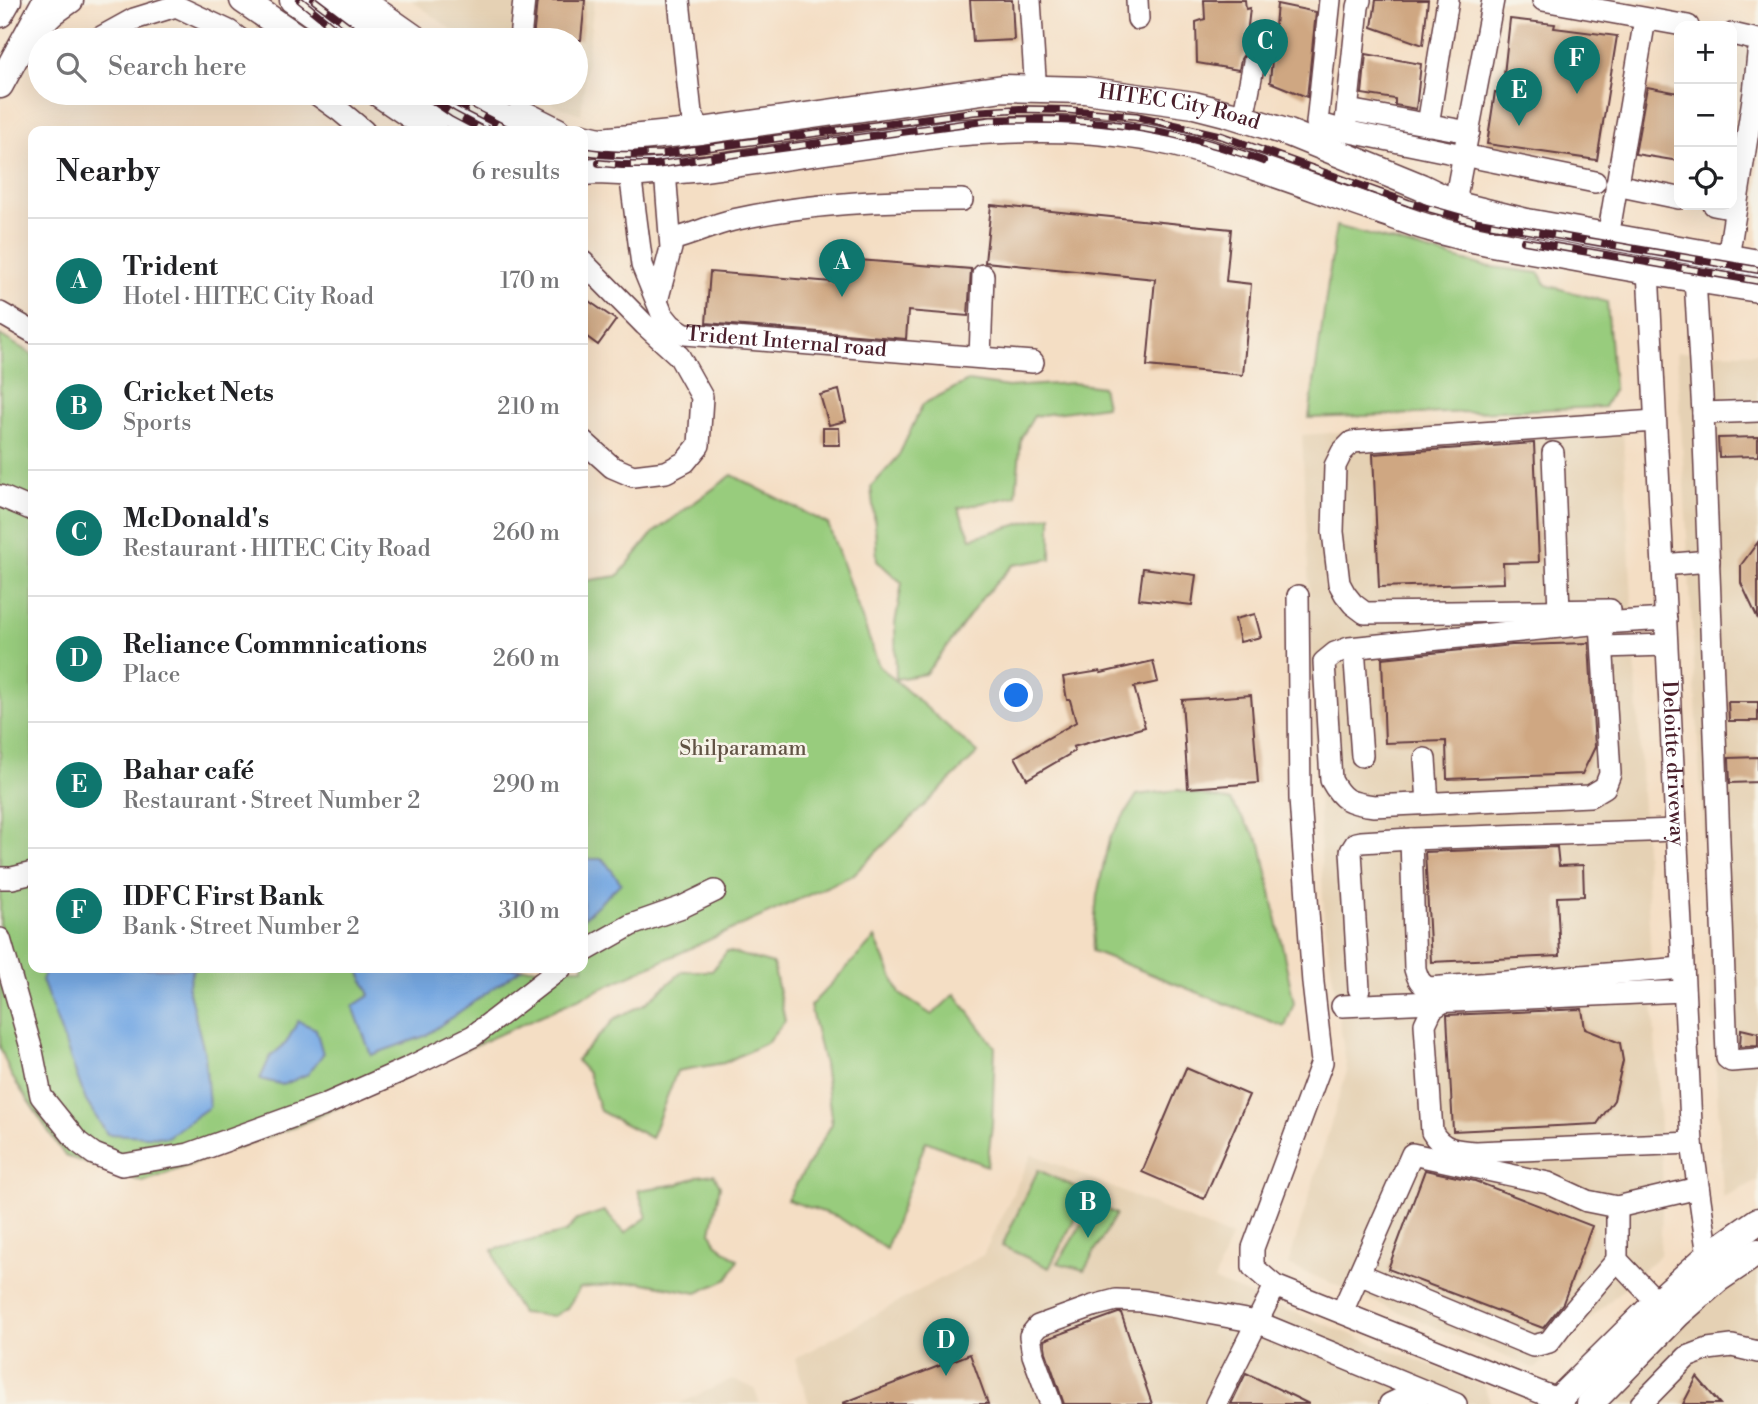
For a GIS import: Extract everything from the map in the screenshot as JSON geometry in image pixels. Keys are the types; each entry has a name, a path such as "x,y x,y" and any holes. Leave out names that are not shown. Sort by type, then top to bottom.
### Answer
{"main road":[{"path":"0,14 8,0"},
{"path":"31,28 46,0"},
{"path":"36,28 70,0"},
{"path":"293,0 332,28"},
{"path":"326,0 365,28"},
{"path":"360,0 400,28"},
{"path":"246,1 285,28"},
{"path":"0,85 28,34"},
{"path":"20,49 28,38"},
{"name":"HITEC City Road","path":"589,139 701,131 1003,88 1085,90 1194,105 1289,133 1458,205 1527,222 1758,263"},
{"path":"396,105 427,126"},
{"path":"474,106 523,126"},
{"path":"474,106 532,119 547,126"},
{"name":"HITEC City Road","path":"588,171 630,173 705,167 952,133 1020,128 1086,130 1172,143 1220,156 1429,228 1521,248 1758,289"},
{"path":"1590,1404 1678,1314 1713,1268 1758,1221"},
{"path":"1558,1402 1657,1302 1713,1268 1758,1252"}],"street":[{"path":"521,28 524,0"},
{"path":"679,0 691,113 701,131"},
{"path":"1030,0 1035,78 1039,90"},
{"path":"1330,0 1313,122 1428,125 1469,132"},
{"path":"1347,121 1360,0"},
{"path":"1428,125 1448,0"},
{"path":"1458,205 1457,191 1493,0"},
{"path":"1543,0 1674,24"},
{"path":"118,28 134,19 176,6 221,28"},
{"path":"1608,237 1645,19"},
{"path":"1737,35 1758,40"},
{"path":"1737,197 1758,54"},
{"path":"1243,119 1254,62"},
{"path":"330,105 357,126"},
{"path":"1347,121 1464,155 1595,182"},
{"path":"657,301 671,248 665,171"},
{"name":"Trident Internal road","path":"630,173 642,265 662,314 671,325 685,334 1033,362"},
{"path":"1616,185 1674,197"},
{"path":"671,240 730,221 842,203 962,200"},
{"path":"1728,258 1735,210"},
{"path":"588,267 679,356 702,397 699,445 685,462 666,472 633,476 612,467 588,445"},
{"name":"Deloitte driveway","path":"1648,270 1692,1143 1713,1268"},
{"path":"980,357 983,275"},
{"path":"1695,279 1703,413 1727,1055 1731,1061 1758,1059"},
{"path":"0,313 28,329"},
{"path":"1703,413 1758,411"},
{"path":"1655,421 1352,442 1342,452 1335,466 1333,532 1339,583 1353,604 1366,613 1559,611 1665,614"},
{"path":"1553,453 1559,611"},
{"path":"0,496 28,508"},
{"path":"1663,565 1709,561"},
{"path":"1298,596 1300,799 1312,983 1322,1062 1253,1248 1253,1267 1275,1286 1558,1402"},
{"path":"1601,623 1610,774 1605,788 1590,796 1373,806 1353,803 1339,794 1331,780 1324,662 1335,653 1354,648 1665,614"},
{"path":"1603,647 1666,645"},
{"path":"1354,648 1363,756"},
{"path":"1425,759 1428,803"},
{"path":"1359,989 1351,851 1356,843 1676,830"},
{"path":"1411,839 1415,969 1418,979 1429,988 1683,968"},
{"path":"0,878 28,874"},
{"path":"588,948 631,925 682,907 715,891"},
{"path":"0,939 32,1051 41,1096 78,1142 94,1154 122,1164 189,1154 322,1106 473,1036 555,973"},
{"path":"1342,1006 1684,991"},
{"path":"1443,1002 1432,1009 1425,1024 1432,1132 1437,1142 1458,1151 1476,1152 1692,1143"},
{"path":"1342,1312 1412,1154 1548,1183 1587,1201 1617,1208 1698,1188"},
{"path":"1359,1274 1533,1346 1549,1342 1617,1260 1617,1208"},
{"path":"1617,1260 1657,1302"},
{"path":"1216,1404 1275,1286"},
{"path":"1051,1404 1033,1355 1030,1336 1038,1326 1116,1300 1142,1301 1257,1322 1456,1404"},
{"path":"1642,1404 1687,1357 1708,1349 1732,1346 1758,1352"},
{"path":"1391,1404 1403,1398 1418,1404"}],"shaded area":[{"path":"411,0 594,0 588,53 588,28 450,28"},
{"path":"554,105 582,105 581,114"},
{"path":"1677,352 1758,353 1758,1181 1723,1197"},
{"path":"1622,411 1663,1188 1660,1255 1535,1369 1288,1265 1347,1071 1324,920 1302,435"},
{"path":"1032,1154 1231,1237 1214,1281 1484,1386 1491,1404 809,1404 795,1359 983,1255"},
{"path":"1758,1260 1758,1404 1600,1404 1627,1373"},
{"path":"732,1379 754,1388 760,1404 679,1404"}],"green space":[{"path":"1336,226 1484,266 1539,273 1546,285 1607,302 1614,388 1604,407 1309,418"},
{"name":"Shilparamam","path":"0,335 28,352 28,973 588,973 588,580 618,576 653,533 732,475 828,524 879,666 978,753 853,875 296,1126 143,1182 65,1156 11,1075 0,1047"},
{"path":"968,381 1008,387 1072,383 1102,387 1106,406 1034,416 1021,438 1016,496 958,508 971,538 1051,515 1051,559 1013,565 983,597 925,674 896,679 895,624 902,583 877,561 871,487 898,457 923,404"},
{"path":"1178,790 1230,801 1261,844 1294,1003 1285,1027 1092,951 1097,896 1109,839 1137,795"},
{"path":"875,938 900,994 932,1015 955,994 995,1047 992,1125 987,1166 926,1141 886,1249 838,1217 787,1200 832,1124 824,1064 810,1006"},
{"path":"727,951 773,964 785,1021 768,1042 724,1063 677,1071 651,1138 600,1111 588,1073 576,1060 616,1018 645,1004 683,971 712,971"},
{"path":"1038,1170 1088,1193 1049,1268 1002,1246"},
{"path":"714,1174 720,1186 711,1232 716,1243 738,1260 728,1279 697,1293 639,1282 580,1288 567,1308 554,1316 521,1313 505,1287 493,1250 566,1232 577,1220 604,1211 625,1233 647,1217 638,1190 679,1184 698,1176"},
{"path":"1094,1204 1116,1214 1084,1270 1058,1263"}],"water":[{"path":"588,859 603,859 621,883 588,914"},
{"path":"45,973 192,973 188,988 205,1055 209,1107 167,1137 107,1134 86,1101 42,980"},
{"path":"360,973 515,973 425,1036 371,1055 353,1006 370,995"},
{"path":"298,1021 316,1029 323,1054 308,1074 283,1085 260,1079 270,1057 286,1043"}],"building":[{"path":"537,0 585,0 582,28 534,28"},
{"path":"970,0 1012,0 1014,40 973,42"},
{"path":"1204,0 1245,0 1246,9 1250,8 1245,53 1239,70 1197,63 1196,22 1205,19"},
{"path":"1376,0 1428,0 1423,45 1372,27"},
{"path":"1277,4 1316,12 1307,97 1270,82"},
{"path":"1510,19 1555,24 1554,28 1617,36 1597,160 1487,144 1495,92 1502,93"},
{"path":"1366,54 1421,64 1416,109 1395,105 1395,99 1362,94"},
{"path":"1647,87 1674,92 1674,160 1635,154"},
{"path":"991,205 1231,229 1226,281 1251,284 1243,375 1147,366 1155,279 985,262"},
{"path":"846,259 971,269 968,316 908,311 906,339 706,323 710,272 844,283"},
{"path":"588,300 616,320 598,345 588,338"},
{"path":"839,390 846,421 829,425 820,395"},
{"path":"823,428 839,428 840,445 823,445"},
{"path":"1758,437 1758,456 1719,457 1718,438"},
{"path":"1534,443 1539,562 1503,563 1504,583 1379,587 1373,454"},
{"path":"1758,542 1758,619 1741,583 1741,565"},
{"path":"1143,568 1196,575 1192,605 1139,599"},
{"path":"1255,614 1261,637 1240,642 1235,619"},
{"path":"1589,643 1595,747 1582,774 1447,779 1446,741 1385,743 1382,658 1512,645"},
{"path":"1153,661 1158,682 1134,687 1145,727 1073,747 1075,751 1027,779 1015,757 1076,722 1070,700 1067,700 1063,677 1101,673"},
{"path":"1251,695 1258,783 1188,788 1182,700"},
{"path":"1728,702 1758,702 1758,721 1729,721"},
{"path":"1758,757 1758,782 1730,783 1729,758"},
{"path":"1557,847 1559,866 1583,865 1584,896 1557,897 1560,956 1431,962 1425,852"},
{"path":"1582,1009 1585,1029 1620,1043 1623,1061 1614,1100 1597,1124 1453,1131 1447,1015"},
{"path":"1741,1029 1758,1033 1758,1046 1740,1047"},
{"path":"1186,1068 1249,1095 1204,1199 1142,1172"},
{"path":"1425,1170 1475,1181 1592,1226 1563,1303 1543,1328 1388,1269"},
{"path":"1121,1313 1152,1404 1064,1404 1044,1340"},
{"path":"970,1354 988,1404 843,1404 843,1403"},
{"path":"1246,1373 1309,1404 1231,1404"},
{"path":"1697,1377 1720,1404 1683,1404"}],"railway":[{"path":"300,0 334,28"},
{"path":"314,0 351,28"},
{"path":"440,105 476,126"},
{"path":"460,105 501,126"},
{"path":"588,152 661,154 973,112 1067,110 1136,116 1222,136 1409,203 1473,221 1758,270"},
{"path":"599,163 655,165 991,120 1067,120 1149,130 1218,146 1263,161"},
{"path":"1524,241 1758,281"}],"place":[{"name":"McDonald's","path":"1265,77"},
{"name":"IDFC First Bank","path":"1577,94"},
{"name":"Bahar café","path":"1519,126"},
{"name":"Trident","path":"842,297"},
{"name":"Cricket Nets","path":"1088,1238"},
{"name":"Reliance Commnications","path":"946,1376"}]}
